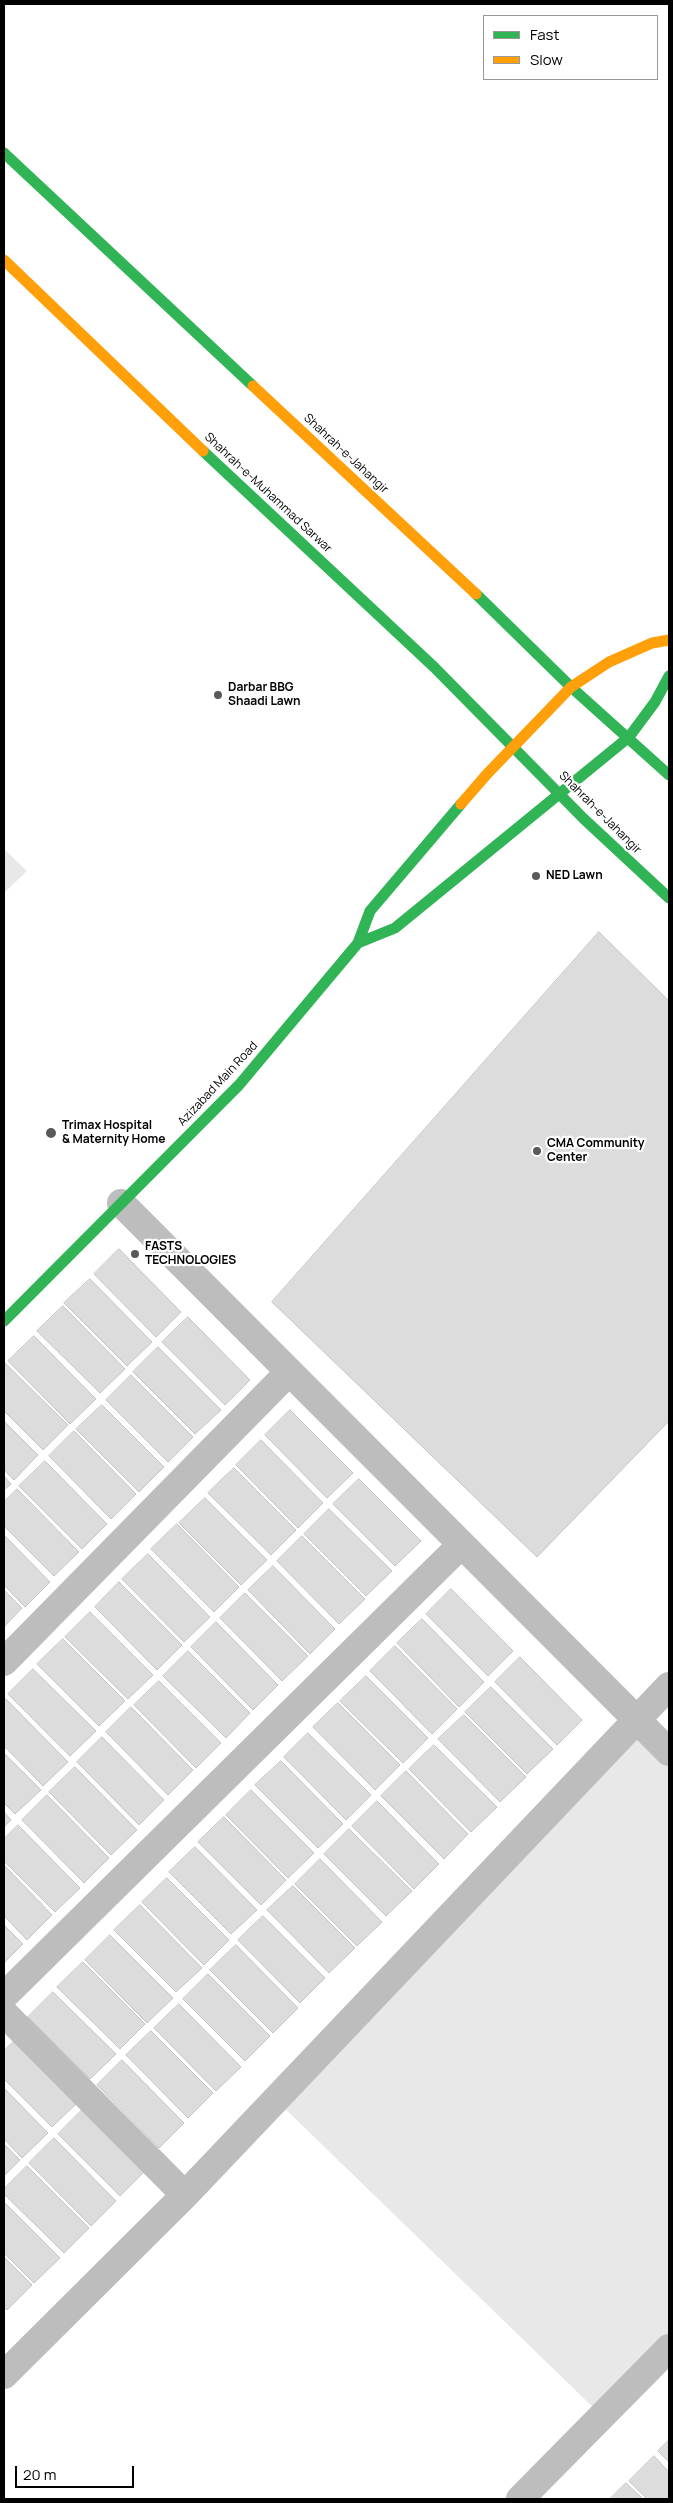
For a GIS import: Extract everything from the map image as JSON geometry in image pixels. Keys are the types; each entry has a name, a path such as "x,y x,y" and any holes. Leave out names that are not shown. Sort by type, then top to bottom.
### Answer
{"main road":[{"name":"Shahrah-e-Jahangir","path":"4,154 526,641 571,687 669,775"},
{"name":"Shahrah-e-Muhammad Sarwar","path":"4,260 228,476 434,667 513,746"},
{"name":"Azizabad Main Road","path":"4,1321 239,1085 358,943 370,912 513,746 571,687 609,662 652,643 669,640"},
{"name":"Azizabad Main Road","path":"358,943 395,928 629,738 655,702 669,676"},
{"name":"Shahrah-e-Jahangir","path":"513,746 591,825 669,898"}],"street":[{"path":"121,1203 669,1752"},
{"path":"4,1662 289,1372"},
{"path":"4,1996 461,1544"},
{"path":"4,2375 185,2195 669,1686"},
{"path":"4,2013 185,2195"},
{"path":"520,2499 669,2348"}],"shaded area":[{"path":"4,849 27,871 4,893"},
{"path":"636,1719 669,1752 669,2348 602,2416 276,2100"}],"building":[{"name":"CMA Community Center","path":"599,932 669,1001 669,1421 537,1557 272,1302"},
{"path":"119,1249 181,1312 156,1337 94,1274"},
{"path":"90,1279 152,1342 127,1366 64,1303"},
{"path":"63,1306 125,1369 100,1393 37,1331"},
{"path":"188,1317 250,1380 225,1405 162,1342"},
{"path":"34,1336 96,1399 70,1424 8,1361"},
{"path":"158,1347 221,1410 195,1434 133,1372"},
{"path":"5,1363 68,1425 43,1450 4,1411"},
{"path":"131,1375 193,1437 168,1462 106,1400"},
{"path":"102,1405 164,1467 139,1492 76,1429"},
{"path":"290,1410 353,1473 327,1498 265,1435"},
{"path":"4,1421 38,1455 14,1480 4,1470"},
{"path":"74,1431 136,1494 111,1519 49,1456"},
{"path":"261,1440 323,1503 298,1528 236,1465"},
{"path":"45,1461 107,1524 82,1549 19,1486"},
{"path":"234,1468 296,1530 271,1555 208,1493"},
{"path":"4,1476 11,1484 4,1490"},
{"path":"359,1479 421,1541 395,1566 333,1504"},
{"path":"17,1489 79,1552 54,1576 4,1526 4,1502"},
{"path":"205,1498 267,1560 241,1585 179,1523"},
{"path":"329,1509 392,1571 366,1596 304,1534"},
{"path":"177,1524 239,1587 214,1612 151,1549"},
{"path":"4,1535 50,1582 25,1607 4,1585"},
{"path":"302,1536 365,1599 339,1624 277,1561"},
{"path":"148,1554 210,1617 184,1642 122,1579"},
{"path":"273,1566 335,1629 310,1654 248,1590"},
{"path":"119,1582 182,1645 157,1670 95,1607"},
{"path":"451,1589 513,1651 488,1676 426,1614"},
{"path":"4,1590 22,1608 4,1627"},
{"path":"245,1593 308,1656 282,1681 220,1618"},
{"path":"90,1612 153,1675 128,1699 65,1637"},
{"path":"422,1619 484,1682 459,1707 397,1643"},
{"path":"216,1622 278,1685 253,1710 191,1647"},
{"path":"63,1639 125,1701 99,1726 37,1664"},
{"path":"395,1646 457,1709 432,1734 370,1671"},
{"path":"188,1651 250,1713 226,1738 163,1676"},
{"path":"520,1657 582,1720 557,1745 495,1682"},
{"path":"33,1669 96,1731 70,1756 8,1694"},
{"path":"366,1676 428,1738 403,1763 340,1701"},
{"path":"159,1681 221,1743 196,1768 134,1705"},
{"path":"491,1687 553,1749 527,1774 465,1712"},
{"path":"6,1699 68,1762 43,1786 4,1746 4,1701"},
{"path":"338,1703 400,1765 375,1790 313,1727"},
{"path":"131,1707 193,1770 168,1795 106,1732"},
{"path":"464,1715 526,1777 500,1802 438,1739"},
{"path":"308,1733 371,1795 346,1820 284,1757"},
{"path":"102,1737 164,1800 139,1825 77,1762"},
{"path":"434,1745 497,1807 471,1832 409,1769"},
{"path":"4,1753 41,1790 15,1814 4,1803"},
{"path":"281,1761 343,1824 318,1848 255,1785"},
{"path":"75,1767 137,1830 111,1855 49,1792"},
{"path":"406,1771 468,1834 444,1859 381,1796"},
{"path":"251,1790 314,1853 288,1878 226,1815"},
{"path":"47,1795 109,1858 84,1883 22,1820"},
{"path":"377,1801 439,1864 414,1889 352,1826"},
{"path":"4,1812 11,1820 4,1827"},
{"path":"224,1817 286,1880 261,1905 198,1842"},
{"path":"18,1825 80,1888 55,1912 4,1861 4,1839"},
{"path":"349,1829 412,1891 386,1916 324,1854"},
{"path":"195,1847 257,1910 231,1934 169,1872"},
{"path":"320,1859 382,1922 357,1946 295,1884"},
{"path":"4,1865 52,1915 27,1940 4,1916"},
{"path":"167,1878 229,1940 204,1965 142,1902"},
{"path":"293,1886 355,1948 329,1973 267,1910"},
{"path":"140,1905 202,1968 176,1992 114,1930"},
{"path":"263,1916 325,1978 300,2003 238,1940"},
{"path":"4,1925 23,1944 4,1963"},
{"path":"110,1935 173,1998 147,2023 85,1960"},
{"path":"236,1945 298,2008 273,2033 210,1970"},
{"path":"83,1962 145,2024 120,2049 57,1987"},
{"path":"208,1974 270,2036 245,2061 183,1999"},
{"path":"53,1992 116,2054 90,2079 28,2017"},
{"path":"179,2004 241,2067 216,2091 154,2028"},
{"path":"151,2031 213,2093 188,2118 126,2055"},
{"path":"15,2040 77,2103 52,2127 4,2079 4,2051"},
{"path":"122,2060 184,2123 159,2148 97,2085"},
{"path":"4,2088 48,2133 22,2158 4,2139"},
{"path":"83,2109 145,2171 120,2196 58,2134"},
{"path":"54,2138 116,2201 91,2226 29,2163"},
{"path":"4,2144 20,2160 4,2176"},
{"path":"27,2166 89,2228 64,2253 4,2194 4,2189"},
{"path":"4,2202 60,2258 34,2283 4,2253"},
{"path":"4,2257 32,2285 7,2310 4,2307"},
{"path":"669,2440 669,2462 658,2451"},
{"path":"654,2456 669,2472 669,2499 647,2499 629,2481"},
{"path":"626,2483 643,2499 610,2499"}],"traffic: fast":[{"path":"4,153 253,386"},
{"path":"203,451 434,667 584,819 669,898"},
{"path":"476,594 571,687 669,775"},
{"path":"358,943 395,928 629,737 655,702 669,676"},
{"path":"4,1321 239,1085 358,943 370,911 461,804"}],"traffic: slow":[{"path":"4,260 203,451"},
{"path":"253,386 476,594"},
{"path":"461,804 487,774 571,687 609,662 652,643 669,640"}],"place":[{"name":"Darbar BBG Shaadi Lawn","path":"218,695"},
{"name":"NED Lawn","path":"536,876"},
{"name":"Trimax Hospital & Maternity Home","path":"51,1133"},
{"name":"CMA Community Center","path":"537,1151"},
{"name":"FASTS TECHNOLOGIES","path":"135,1254"}]}
